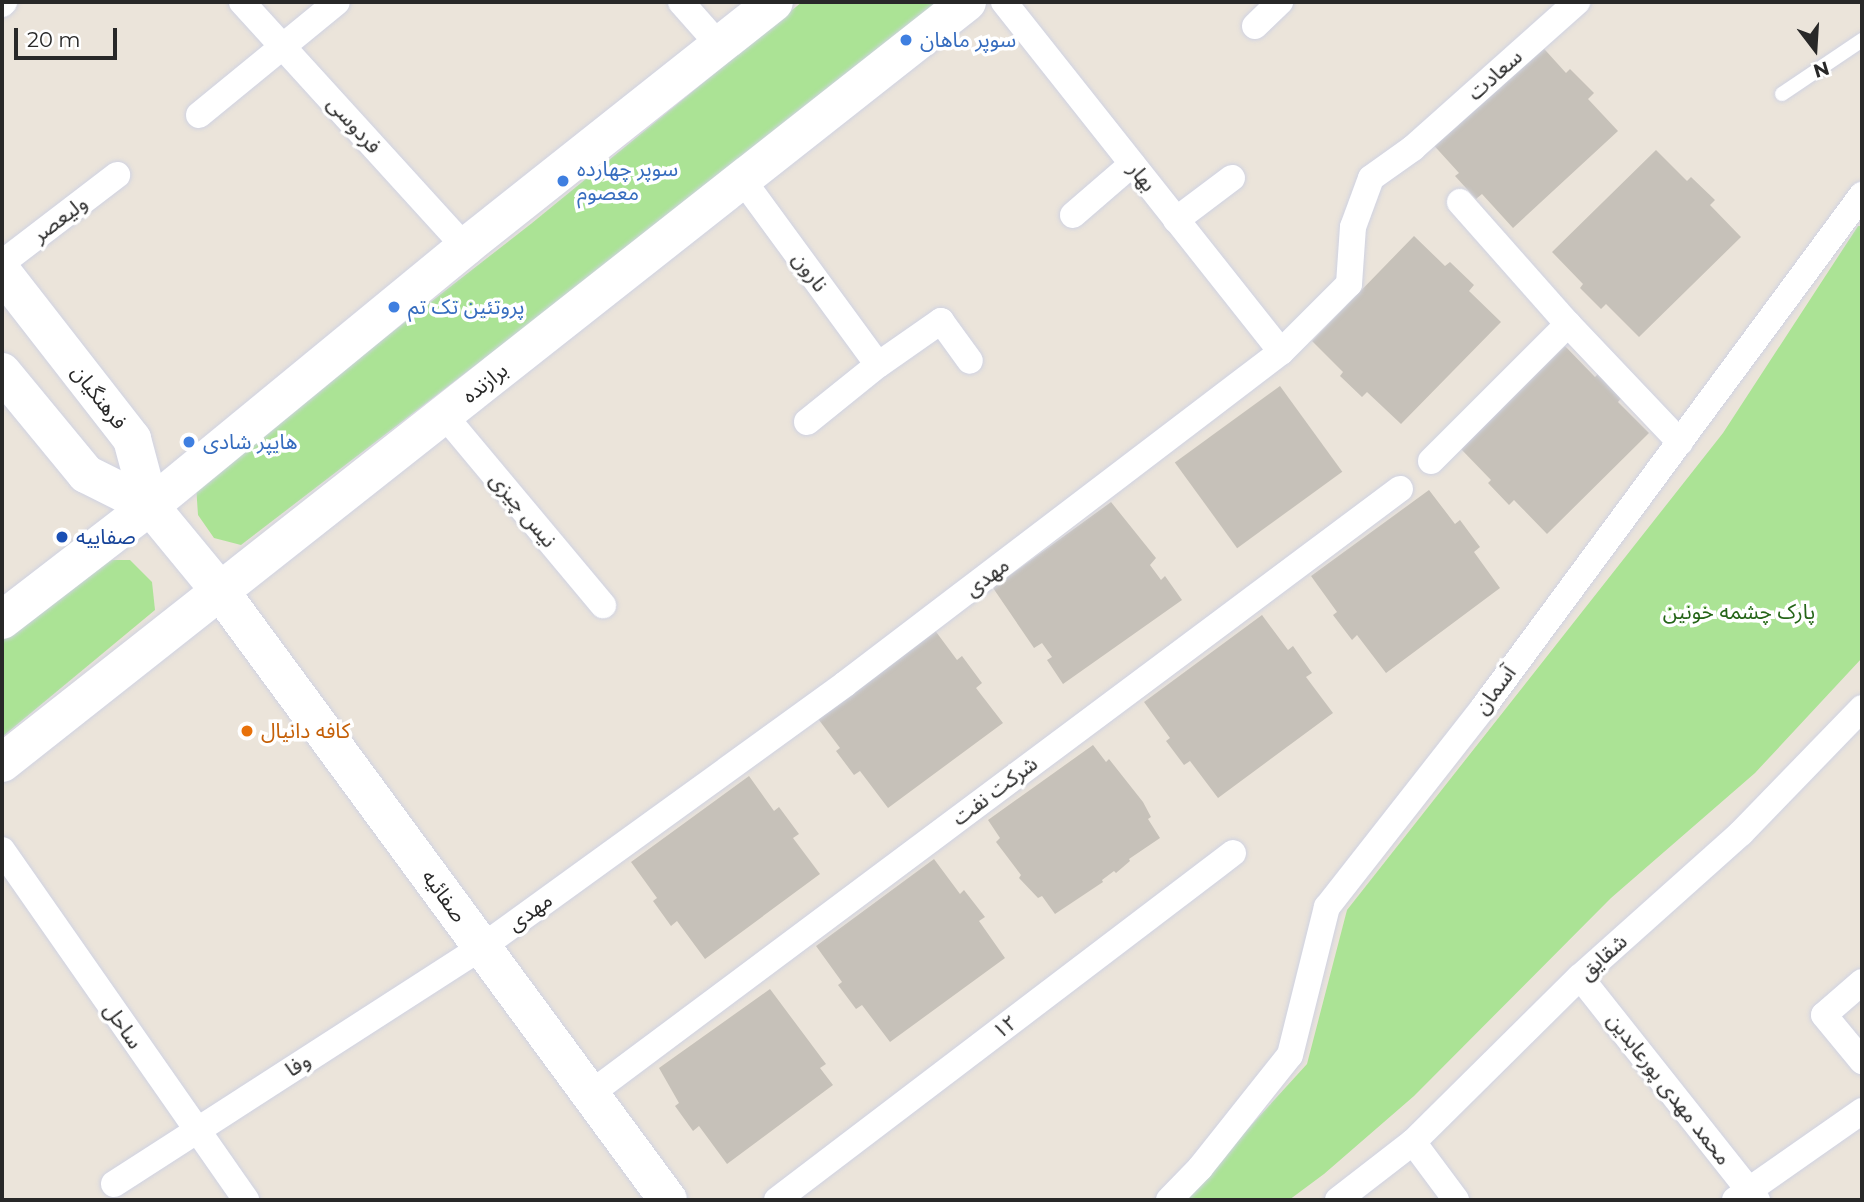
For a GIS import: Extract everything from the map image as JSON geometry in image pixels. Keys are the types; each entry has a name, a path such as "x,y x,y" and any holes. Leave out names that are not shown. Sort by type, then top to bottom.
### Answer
{"main road":[{"path":"2,620 150,506 465,247 774,2"},
{"name":"برازنده","path":"2,764 967,2"},
{"name":"فرهنگیان","path":"2,272 132,439 150,506"},
{"path":"2,372 86,474 150,506"},
{"name":"صفائیه","path":"150,506 220,591 668,1200"}],"street":[{"name":"فردوسی","path":"242,2 465,247"},
{"path":"199,115 337,2"},
{"path":"681,2 719,45"},
{"name":"بهار","path":"1004,2 1281,352"},
{"path":"1255,26 1280,2"},
{"name":"سعادت","path":"1413,148 1577,2"},
{"name":"مهدی","path":"482,947 845,684 1281,352 1349,284 1353,227 1371,178 1413,148"},
{"path":"1073,215 1132,164"},
{"name":"ولیعصر","path":"2,263 117,175"},
{"path":"1176,220 1232,178"},
{"name":"نارون","path":"742,179 878,365"},
{"name":"آسمان","path":"1169,1200 1200,1168 1290,1055 1327,907 1483,708 1862,196"},
{"path":"1460,202 1568,324 1680,442"},
{"path":"807,422 878,365 941,321 970,361"},
{"path":"1431,461 1568,324"},
{"name":"نیس چیزی","path":"444,415 603,605"},
{"name":"شرکت نفت","path":"590,1094 1399,489"},
{"name":"شقایق","path":"1338,1200 1413,1142 1580,977 1741,833 1862,708"},
{"name":"ساحل","path":"2,850 246,1200"},
{"name":"۱۲","path":"778,1200 1233,853"},
{"name":"وفا","path":"114,1184 482,947"},
{"name":"محمد مهدی پورعابدین","path":"1580,977 1747,1197"},
{"path":"1862,982 1824,1015 1862,1061"},
{"path":"1747,1197 1862,1111"},
{"path":"1413,1142 1456,1200"}],"lane":[{"path":"1782,94 1862,40"}],"green space":[{"path":"802,2 944,2 806,112 241,545 214,538 198,515 196,485 532,223"},
{"name":"پارک چشمه خونین","path":"1858,226 1862,226 1862,658 1755,773 1611,898 1414,1096 1324,1174 1289,1200 1183,1200 1307,1064 1347,910 1723,433"},
{"path":"100,560 130,560 152,582 155,610 2,737 2,639"}],"building":[{"path":"1537,41 1566,73 1570,69 1594,93 1588,99 1618,131 1513,228 1482,194 1476,199 1455,176 1459,173 1429,140"},
{"path":"1656,150 1687,181 1691,177 1715,200 1710,205 1741,237 1639,337 1606,304 1601,309 1580,288 1583,284 1552,252"},
{"path":"1414,236 1445,266 1450,262 1474,285 1469,291 1501,322 1401,424 1367,392 1362,397 1340,376 1343,372 1312,341"},
{"path":"1565,346 1595,377 1600,372 1623,396 1618,402 1649,433 1547,534 1514,500 1509,505 1488,483 1491,480 1460,448"},
{"path":"1280,386 1342,472 1237,548 1175,462"},
{"path":"1429,490 1455,524 1460,520 1480,547 1474,552 1500,588 1386,673 1357,635 1352,640 1333,615 1337,612 1311,576"},
{"path":"1111,502 1156,558 1150,565 1161,580 1165,576 1182,600 1063,684 1047,660 1052,657 1042,643 1034,648 991,585 998,584"},
{"path":"1262,615 1288,650 1293,646 1312,673 1306,677 1333,713 1218,798 1190,761 1184,765 1166,741 1170,738 1144,702"},
{"path":"931,625 957,660 962,656 982,683 976,688 1003,723 888,808 860,771 854,775 836,751 840,748 813,712"},
{"path":"1093,745 1106,762 1109,759 1143,802 1151,817 1148,819 1160,838 1129,859 1116,873 1114,871 1102,880 1103,882 1055,914 1042,896 1038,898 1019,878 1021,875 996,842 1000,838 988,820"},
{"path":"749,776 774,811 779,807 799,834 793,838 820,874 705,959 677,921 671,926 653,901 657,898 631,862"},
{"path":"934,859 960,894 964,890 985,917 979,921 1005,958 890,1042 862,1005 856,1009 838,985 842,982 816,946"},
{"path":"770,989 826,1064 820,1068 833,1085 727,1164 699,1126 693,1131 675,1106 679,1103 659,1068"}],"place":[{"name":"سوپر ماهان","path":"906,40"},
{"name":"سوپر چهارده معصوم","path":"563,181"},
{"name":"پروتئین تک تم","path":"394,307"},
{"name":"هایپر شادی","path":"189,442"},
{"name":"صفاییه","path":"62,537"},
{"name":"کافه دانیال","path":"247,731"}]}
